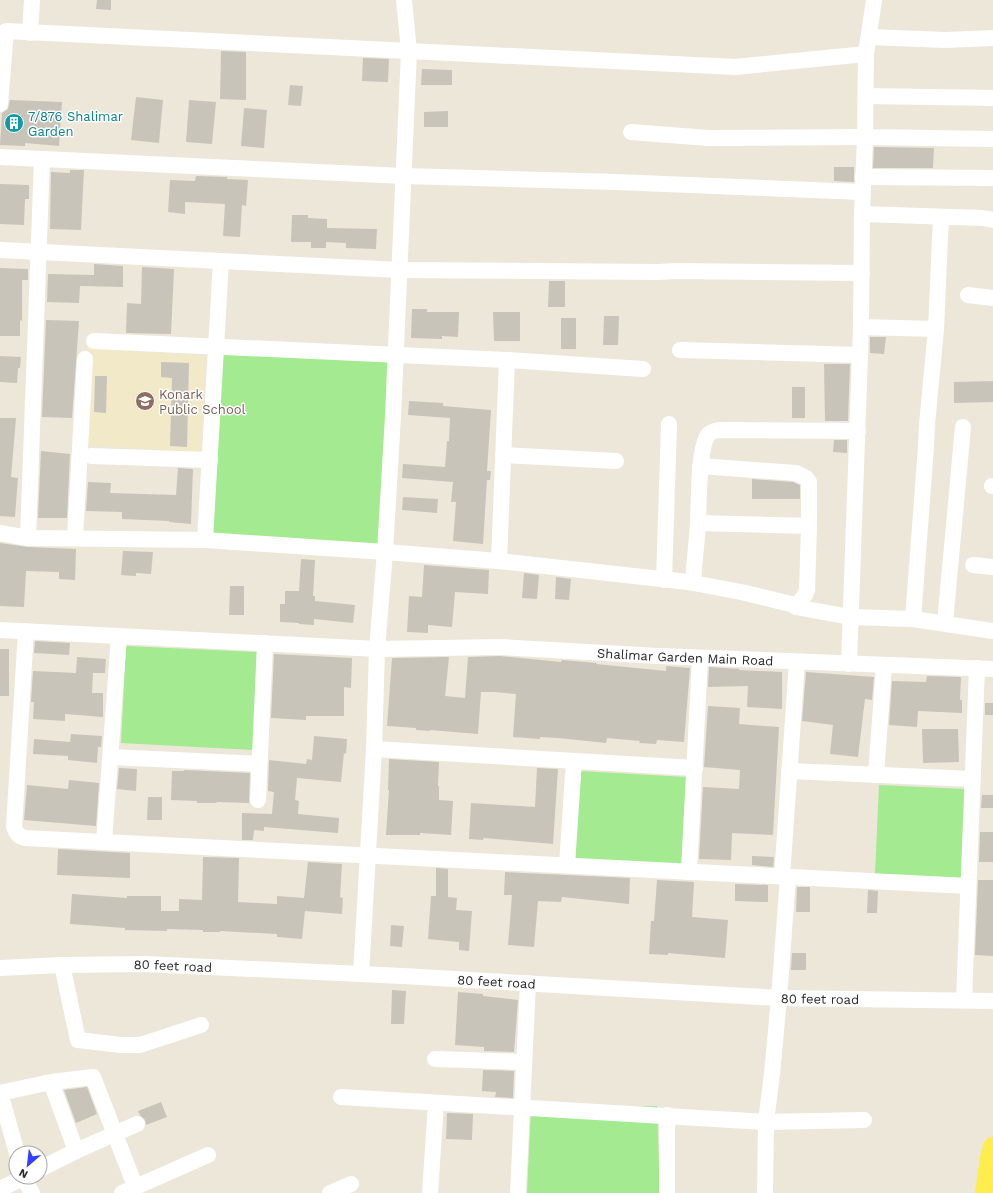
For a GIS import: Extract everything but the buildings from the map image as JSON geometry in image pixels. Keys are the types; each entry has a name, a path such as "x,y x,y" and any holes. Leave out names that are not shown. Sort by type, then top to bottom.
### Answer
{"main road":[{"path":"985,1193 993,1147"}],"street":[{"path":"30,33 32,0"},
{"path":"361,974 374,749 377,649 385,552 404,176 409,51 404,0"},
{"path":"849,664 861,327 866,54 874,0"},
{"path":"0,104 6,32 735,67 866,54"},
{"path":"869,37 946,40 993,38"},
{"path":"866,96 993,98"},
{"path":"631,132 708,138 865,137 993,139"},
{"path":"0,157 404,176 608,182 863,184 993,178"},
{"path":"28,538 42,159"},
{"path":"862,214 982,218 993,220"},
{"path":"913,619 927,424 936,329 941,217"},
{"path":"1,250 399,270 862,273"},
{"path":"205,540 221,261"},
{"path":"968,295 993,298"},
{"path":"861,327 936,329"},
{"path":"94,341 507,360 642,369"},
{"path":"680,350 860,355"},
{"path":"75,538 86,359"},
{"path":"499,561 507,360"},
{"path":"664,580 669,424"},
{"path":"945,623 963,427"},
{"path":"693,583 698,523 700,466 705,441 712,431 858,431"},
{"path":"503,455 616,461"},
{"path":"91,456 210,460"},
{"path":"700,466 796,473 806,478 809,482 809,526 806,590 805,595 796,607"},
{"path":"698,523 809,526"},
{"path":"0,533 28,538 205,540 499,561 693,583 741,592 791,604 796,607 850,617 913,619 993,631"},
{"path":"973,565 993,567"},
{"name":"Shalimar Garden Main Road","path":"0,630 377,649 500,647 700,658 985,668"},
{"path":"26,632 14,827 19,836 24,838 968,886"},
{"path":"104,842 119,636"},
{"path":"258,800 265,643"},
{"path":"689,872 700,658"},
{"path":"765,1193 766,1122 779,998 789,771 797,662"},
{"path":"876,775 884,664"},
{"path":"964,1000 973,779 985,668"},
{"path":"374,749 695,768"},
{"path":"111,757 259,764"},
{"path":"567,865 574,760"},
{"path":"789,771 973,779"},
{"name":"80 feet road","path":"0,968 62,965 145,964 361,974 779,998 993,1001"},
{"path":"62,965 78,1040 121,1045 140,1045 202,1025"},
{"path":"518,1193 528,983"},
{"path":"435,1059 524,1062"},
{"path":"10,1145 0,1093 51,1082 93,1077 115,1134 128,1190 208,1155"},
{"path":"51,1082 76,1150"},
{"path":"341,1098 667,1115 766,1122 864,1120"},
{"path":"430,1193 436,1103"},
{"path":"667,1115 667,1193"},
{"path":"48,1165 76,1150 137,1124"},
{"path":"330,1193 351,1184"},
{"path":"0,1190 9,1185"}],"shaded area":[{"name":"Konark Public School","path":"88,348 206,356 201,452 84,445"}],"green space":[{"path":"216,347 395,355 385,552 205,540"},
{"path":"126,646 258,652 253,750 121,743"},
{"path":"579,771 686,777 681,869 574,862"},
{"path":"879,785 965,789 961,878 875,874"},
{"path":"657,1106 660,1193 527,1193 531,1109"}],"place":[{"name":"7/876 Shalimar Garden","path":"14,123"},
{"name":"Konark Public School","path":"145,401"}]}
